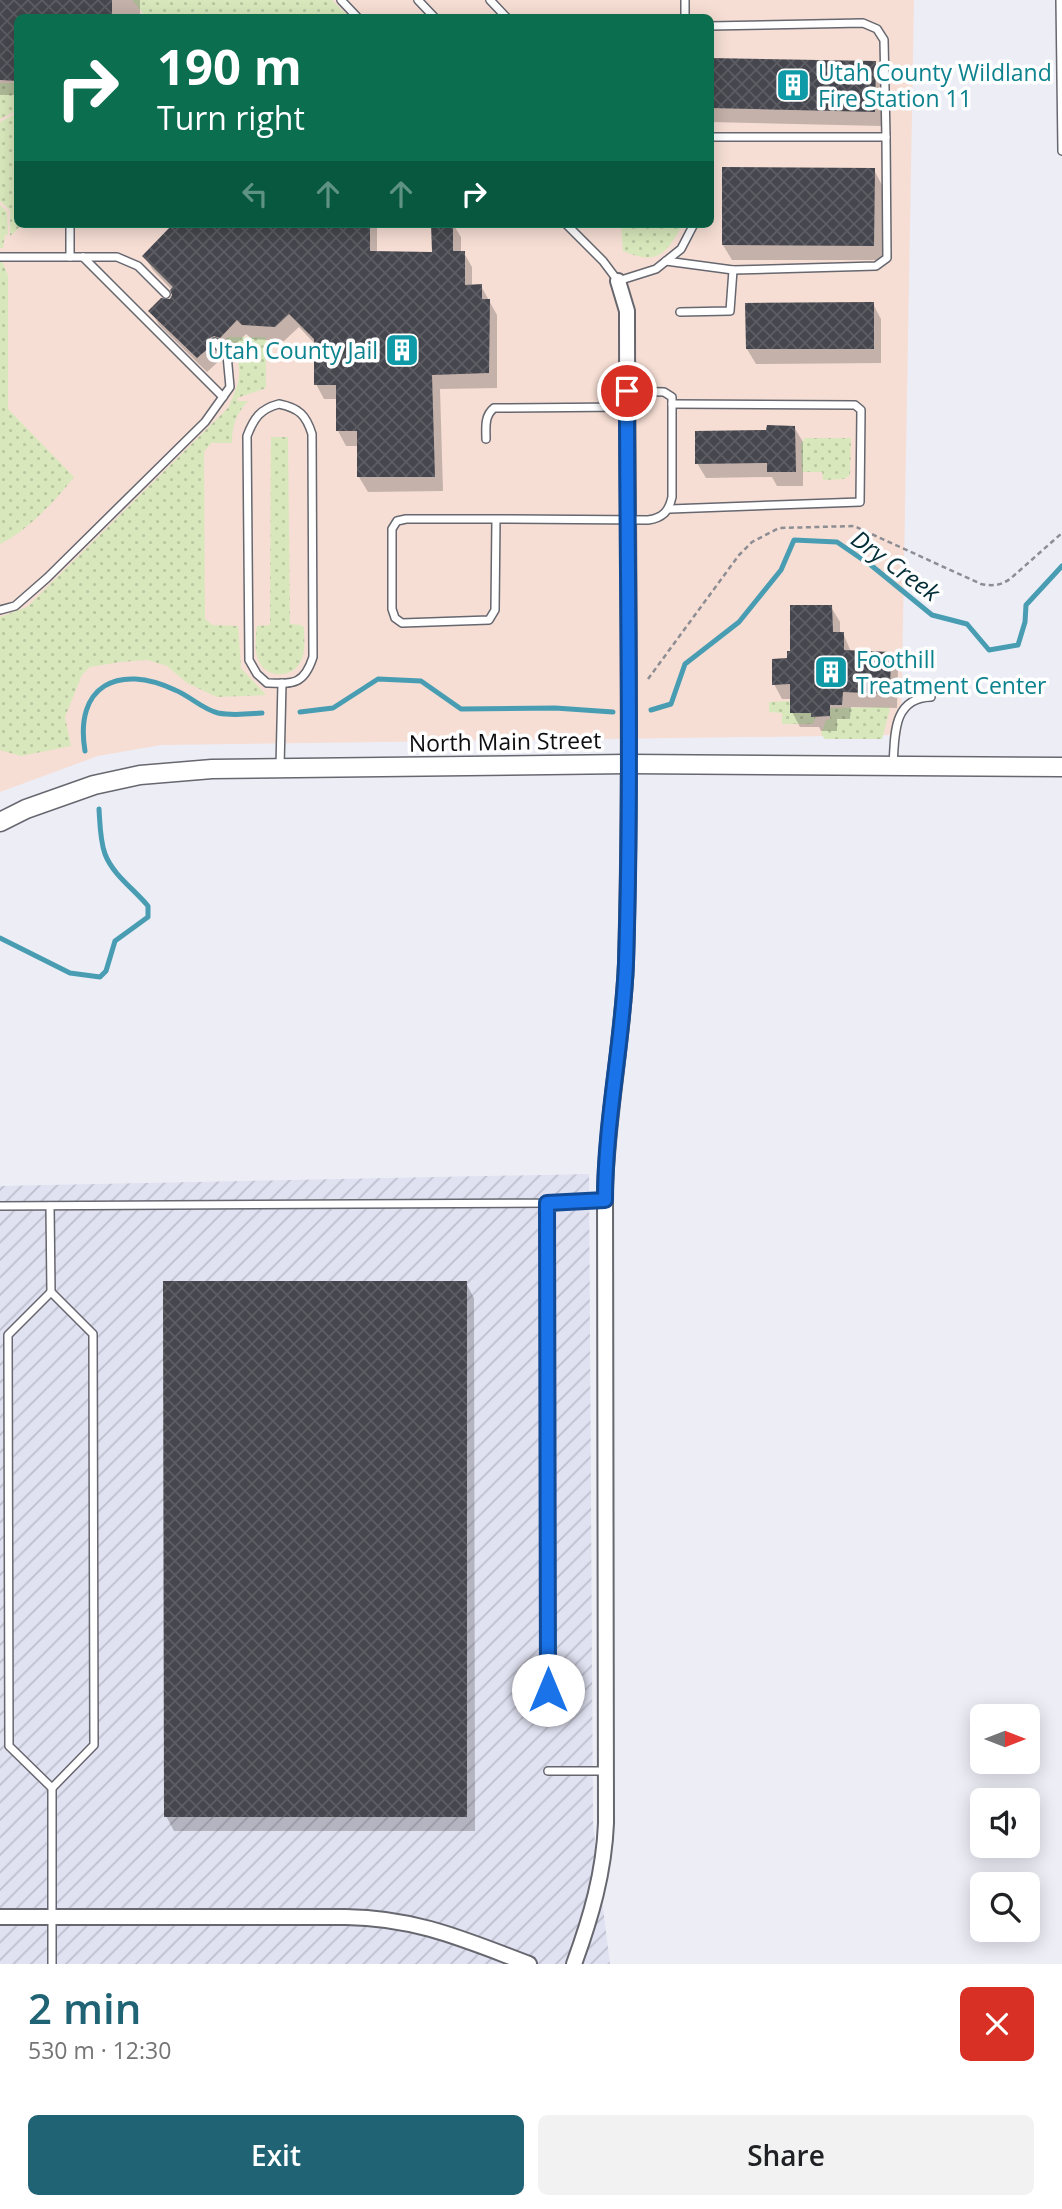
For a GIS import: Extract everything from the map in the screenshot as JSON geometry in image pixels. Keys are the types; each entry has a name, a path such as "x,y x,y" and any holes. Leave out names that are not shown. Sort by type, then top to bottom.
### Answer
{"street":[{"path":"574,1964 590,1919 605,1849 605,1200 608,1137 625,985 628,764 627,311 618,281"},
{"name":"North Main Street","path":"0,822 63,794 140,775 212,769 628,764 1062,767"},
{"path":"0,1917 385,1919 432,1928 529,1964"}],"lane":[{"path":"341,0 354,14"},
{"path":"418,0 431,14"},
{"path":"490,0 503,14"},
{"path":"1060,0 1062,151"},
{"path":"666,261 733,270 876,266 887,258 884,40 877,29 863,23 714,26"},
{"path":"714,137 886,136"},
{"path":"70,228 70,257"},
{"path":"570,228 603,261 618,281 656,269 681,249 692,228"},
{"path":"0,257 117,257 138,266 166,294"},
{"path":"83,257 223,397"},
{"path":"680,312 730,311 733,270"},
{"path":"0,610 15,606 47,578 205,422 230,387 227,355 215,342"},
{"path":"496,519 495,610 489,620 402,623 395,618 392,608 392,528 397,521 406,519 496,519 627,520 659,519 670,509 672,397 664,392 627,391"},
{"path":"279,404 294,407 307,417 312,434 313,657 309,670 301,679 292,684 282,683 267,683 257,674 249,660 248,639 247,436 254,419 264,408 279,404"},
{"path":"670,509 860,502 860,410 855,405 672,404"},
{"path":"486,439 488,412 494,408 627,407"},
{"path":"280,769 282,683"},
{"path":"893,767 895,735 901,713 906,705 915,699 931,697"},
{"path":"0,1206 547,1203 605,1200"},
{"path":"547,1203 548,1717"},
{"path":"50,1206 51,1292 93,1334 94,1745 52,1788 52,1964"},
{"path":"51,1292 8,1335 8,1349 9,1746 52,1788"},
{"path":"548,1771 606,1771"}],"path":[{"path":"648,678 739,555 752,542 779,528 853,526 981,584 992,586 1003,584 1010,579 1062,533"}],"shaded area":[{"path":"0,0 914,0 901,735 161,745 98,756 0,792"},
{"path":"589,1174 593,1825 610,1964 0,1964 0,1186"}],"green space":[{"path":"132,0 332,0 346,14 144,14"},
{"path":"0,83 14,83 14,112 0,119"},
{"path":"14,115 14,228 19,228 10,236 10,210 0,201 0,122"},
{"path":"0,205 7,212 8,235 5,235 3,248 0,248"},
{"path":"621,228 680,228 666,250 653,257 623,251"},
{"path":"0,261 8,275 8,409 74,477 30,524 0,544"},
{"path":"228,337 266,337 266,388 237,398 238,401 248,401 236,420 232,443 211,443 204,452 205,619 212,625 238,626 241,668 266,695 217,697 187,683 167,666 147,660 90,667 82,675 65,717 71,746 21,756 0,750 0,617 27,607 228,408 236,389 239,365 225,340"},
{"path":"271,437 288,437 290,624 304,628 303,657 297,667 286,674 273,673 262,666 256,647 257,626 270,625"},
{"path":"805,438 851,438 850,475 844,479 823,480 822,472 802,472 801,444"},
{"path":"790,701 790,713 811,713 811,716 816,716 813,724 782,724 782,713 769,712 769,702"},
{"path":"830,708 890,709 882,739 825,739 821,734 826,720 830,719"}],"building":[{"path":"0,0 112,0 112,14 14,14 14,81 0,80"},
{"name":"Utah County Wildland Fire Station 11","path":"714,58 876,61 875,112 714,108"},
{"path":"722,167 875,168 874,246 722,245"},
{"name":"Utah County Jail","path":"169,228 370,228 370,251 432,252 431,228 453,228 453,251 465,251 465,285 482,284 482,299 490,299 489,373 432,375 435,477 357,477 357,431 336,431 336,385 314,385 314,339 289,314 275,327 242,325 237,320 220,338 210,338 211,346 197,358 148,311 161,298 170,299 170,290 173,287 142,256"},
{"path":"874,302 874,349 746,349 745,303"},
{"path":"767,425 795,426 796,472 767,472 767,463 695,464 695,431 766,430"},
{"name":"Foothill Treatment Center","path":"790,605 832,605 833,632 844,632 844,650 891,652 890,694 843,692 842,705 830,705 830,716 811,717 811,713 790,713 790,684 772,685 772,659 787,658 787,651 790,651"},
{"path":"163,1281 467,1281 467,1817 164,1817"}],"waterway":[{"name":"Dry Creek","path":"651,710 671,704 685,664 739,622 781,570 794,540 837,542 872,566 932,615 967,624 989,650 1018,645 1025,622 1026,605 1062,566"},
{"name":"Dry Creek","path":"300,712 333,708 378,679 421,681 461,709 555,708 613,712"},
{"name":"Dry Creek","path":"85,751 83,729 86,710 104,686 119,680 154,682 218,713 262,713"},
{"name":"Dry Creek","path":"0,938 70,973 100,977 106,971 115,941 148,917 148,906 118,875 105,854 99,809"}],"place":[{"name":"Utah County Wildland Fire Station 11","path":"793,85"},
{"name":"Utah County Jail","path":"402,350"},
{"name":"Foothill Treatment Center","path":"831,672"}],"route":[{"path":"548,1690 547,1203 605,1200 610,1112 624,995 628,764 627,391"}]}
